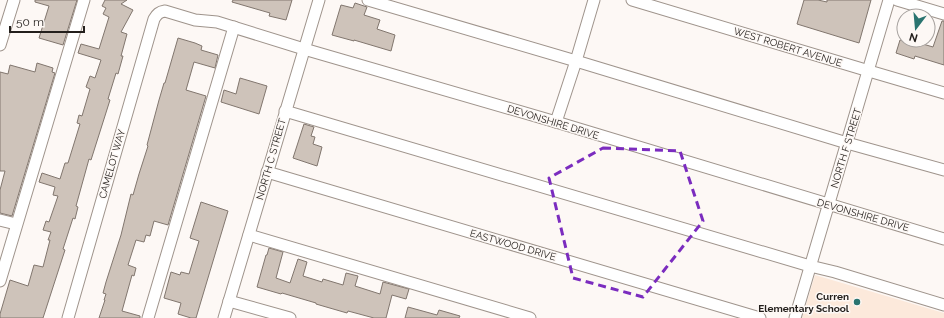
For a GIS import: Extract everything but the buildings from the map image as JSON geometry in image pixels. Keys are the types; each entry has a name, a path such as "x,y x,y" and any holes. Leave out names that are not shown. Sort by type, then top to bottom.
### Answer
{"street":[{"path":"0,45 3,21 14,0"},
{"path":"0,281 84,0"},
{"name":"NORTH C STREET","path":"224,318 319,0"},
{"path":"368,0 847,143 944,170"},
{"path":"556,122 594,0"},
{"name":"WEST ROBERT AVENUE","path":"632,0 869,72 944,93"},
{"name":"NORTH F STREET","path":"795,318 828,204 869,72 889,0"},
{"path":"897,0 944,14"},
{"name":"DEVONSHIRE DRIVE","path":"160,12 165,11 195,20 217,22 944,238"},
{"name":"CAMELOT WAY","path":"68,318 154,19 160,12"},
{"path":"148,318 234,28"},
{"path":"285,112 944,305"},
{"name":"EASTWOOD DRIVE","path":"267,172 760,318"},
{"path":"0,220 16,224"},
{"path":"248,235 530,318"},
{"path":"229,301 290,318"}],"highlighted area":[{"path":"603,148 680,151 703,221 643,297 573,278 549,178"}],"shaded area":[{"name":"Curren Elementary School","path":"815,275 944,313 944,318 802,318"}],"place":[{"name":"Curren Elementary School","path":"857,302"}]}
